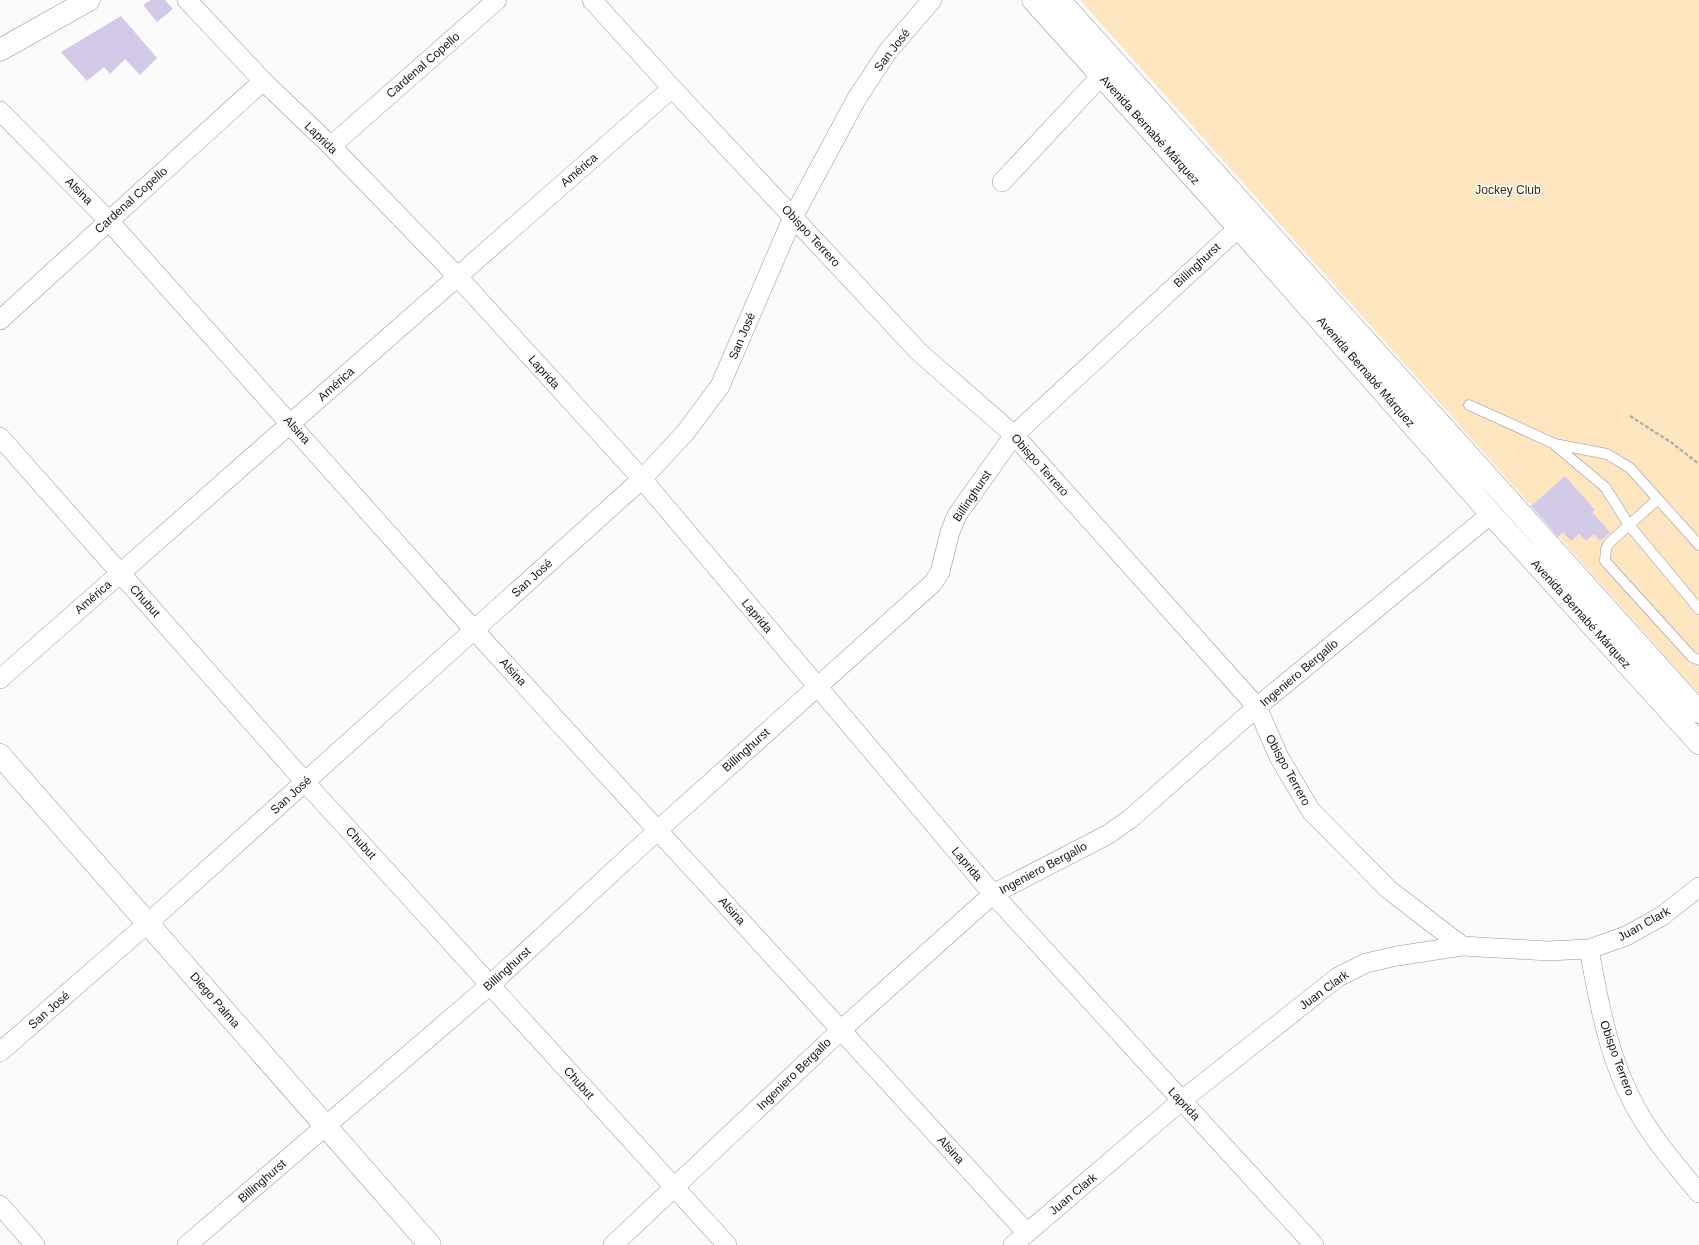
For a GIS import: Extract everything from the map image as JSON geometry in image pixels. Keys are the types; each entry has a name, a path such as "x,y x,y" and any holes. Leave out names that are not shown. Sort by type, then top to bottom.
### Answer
{"main road":[{"path":"0,50 89,0"},
{"name":"Avenida Bernabé Márquez","path":"1033,0 1101,76 1245,221 1699,712"},
{"name":"Avenida Bernabé Márquez","path":"1059,0 1491,514 1699,743"},
{"name":"Diego Palma","path":"0,755 430,1245"}],"street":[{"name":"Laprida","path":"187,0 262,81 331,146 457,276 642,479 816,687 993,894 1314,1245"},
{"name":"Cardenal Copello","path":"331,146 497,0"},
{"name":"Obispo Terrero","path":"592,0 672,88 920,352 1014,435 1257,707 1278,757 1312,811 1388,889 1462,946"},
{"name":"San José","path":"0,1052 148,923 642,479 685,433 720,386 793,217 857,98 888,51 932,0"},
{"path":"1002,182 1101,76"},
{"name":"Cardenal Copello","path":"0,320 262,81"},
{"name":"América","path":"0,679 672,88"},
{"name":"Alsina","path":"0,111 108,220 474,630 840,1030 1020,1239"},
{"name":"Billinghurst","path":"187,1245 490,984 658,830 933,583 940,572 950,532 957,515 1014,435 1245,221"},
{"name":"Chubut","path":"0,437 305,782 727,1245"},
{"name":"Ingeniero Bergallo","path":"613,1245 675,1188 840,1030 993,894 1107,835 1130,820 1257,707 1491,514"},
{"name":"Juan Clark","path":"1020,1239 1182,1101 1338,977 1366,963 1397,956 1462,946 1548,951 1589,949 1626,936 1662,916 1699,887"},
{"name":"Obispo Terrero","path":"1589,949 1600,1010 1618,1067 1637,1110 1676,1166 1699,1193"},
{"path":"0,1205 35,1245"}],"lane":[{"path":"1469,406 1555,444 1607,454 1621,460 1630,468 1699,545"},
{"path":"1555,444 1605,487 1629,525 1699,609"},
{"path":"1658,499 1606,548 1605,561 1692,657 1699,660"}],"path":[{"path":"1630,416 1672,443 1699,464"}],"green space":[{"name":"Jockey Club","path":"1080,0 1699,0 1699,694"}],"building":[{"path":"151,0 165,0 173,9 157,22 143,5"},
{"path":"121,16 157,58 140,75 125,59 110,74 104,67 87,81 61,52"},
{"path":"1565,476 1595,510 1592,512 1610,532 1600,541 1594,534 1586,541 1579,534 1571,541 1563,532 1558,537 1531,506"}]}
